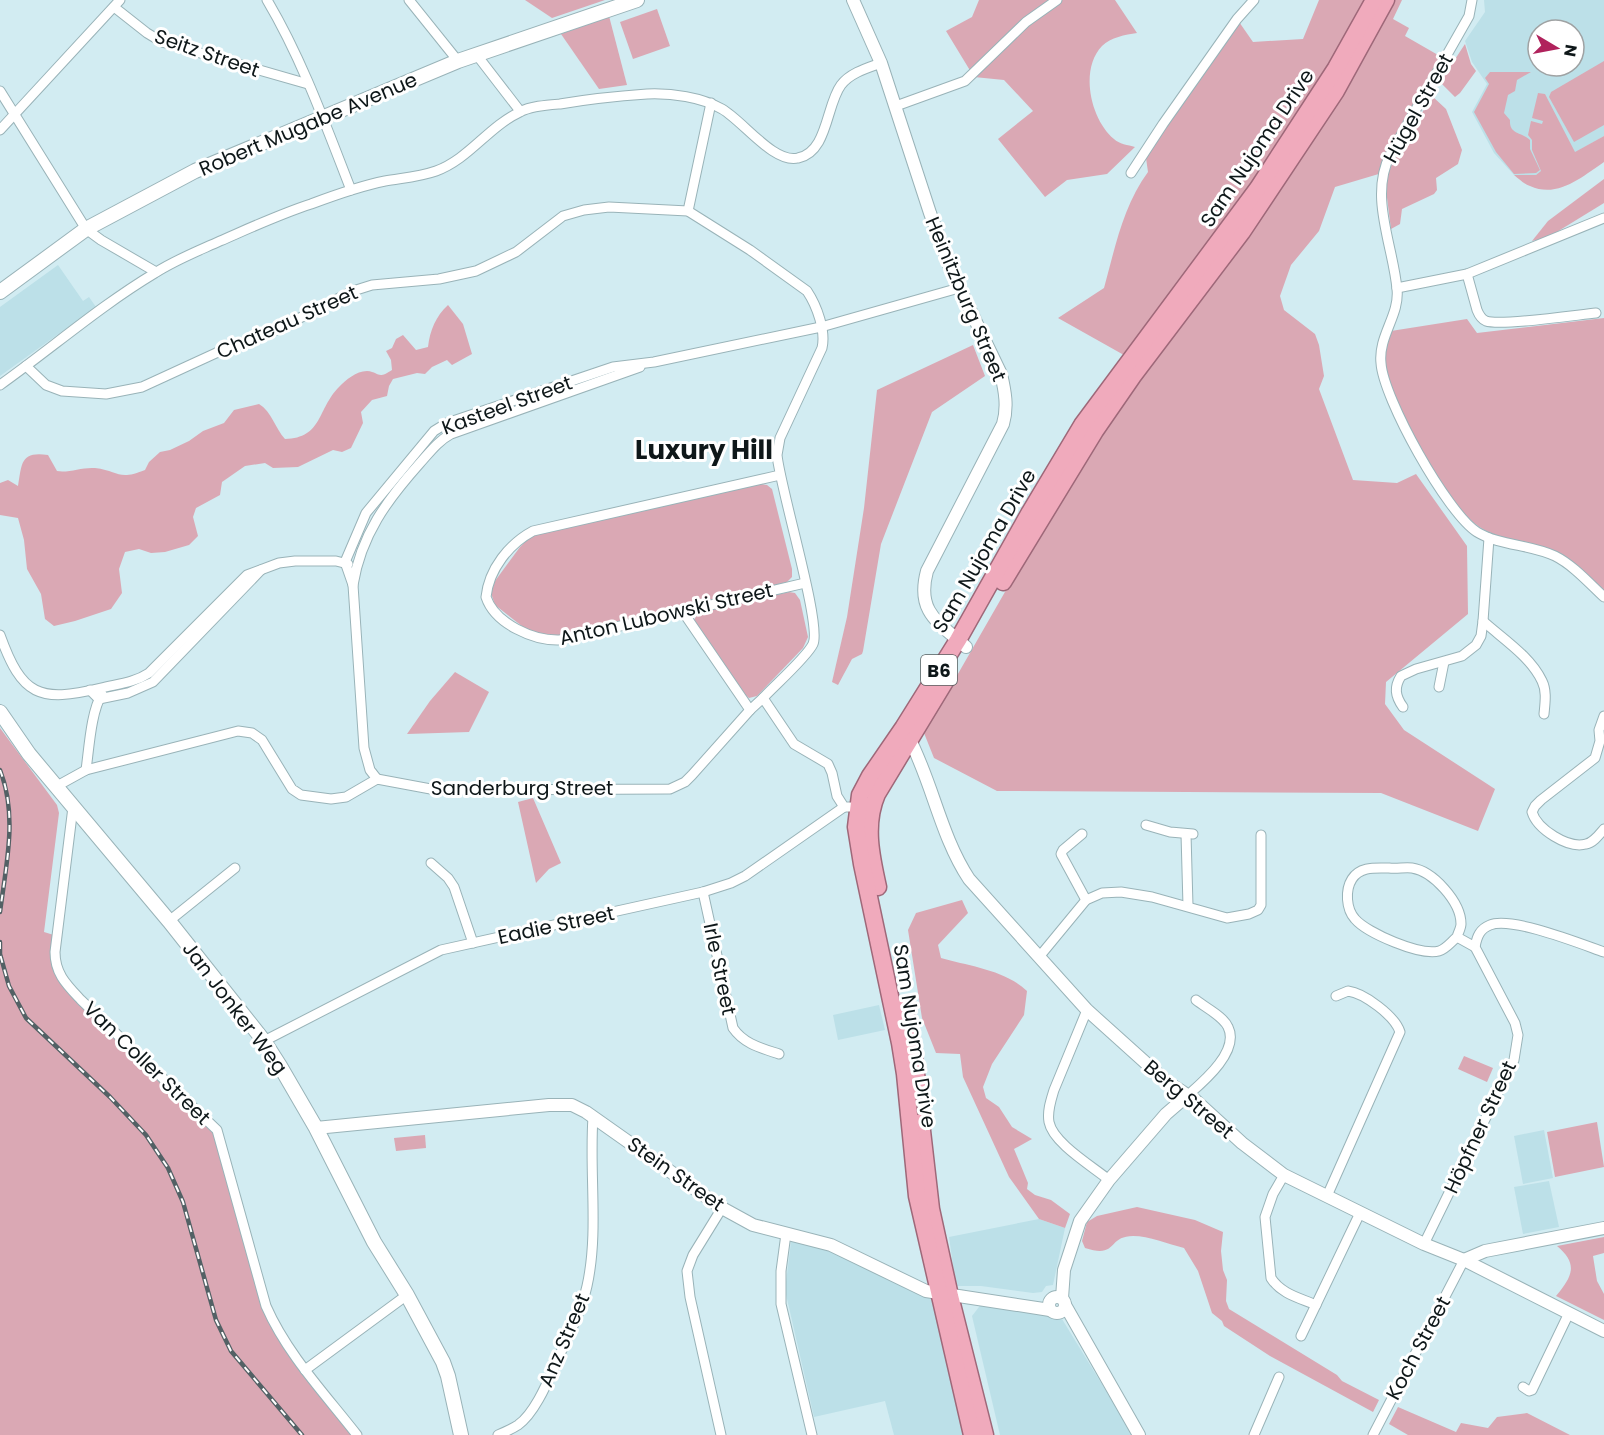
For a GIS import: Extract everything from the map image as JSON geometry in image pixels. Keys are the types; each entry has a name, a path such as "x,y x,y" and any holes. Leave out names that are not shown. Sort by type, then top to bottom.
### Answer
{"highway":[{"name":"Sam Nujoma Drive","path":"962,644 1030,512 1082,425 1258,188 1336,68 1374,0"},
{"name":"Sam Nujoma Drive","path":"985,1435 916,1196 905,1074 856,827 860,795 870,776 907,734 1095,431 1133,376 1263,202 1336,91 1386,0"},
{"name":"Sam Nujoma Drive","path":"944,1295 972,1435"}],"main road":[{"name":"Robert Mugabe Avenue","path":"0,292 86,228 195,171 476,54 637,0"},
{"name":"Jan Jonker Weg","path":"0,712 29,754 169,921 264,1041 316,1128 374,1242 407,1295 448,1376 461,1435"}],"street":[{"path":"267,0 308,84 351,190"},
{"path":"410,0 458,61"},
{"name":"Heinitzburg Street","path":"853,0 881,63 930,213 959,288 1001,374 1006,407 1005,417 932,561 923,584 922,594 927,609 962,644"},
{"path":"896,106 965,81 1026,22 1057,0"},
{"path":"1131,173 1224,37 1254,0"},
{"name":"Hügel Street","path":"1397,288 1382,209 1380,188 1382,173 1470,15 1472,0"},
{"path":"0,130 13,113 117,3"},
{"name":"Seitz Street","path":"117,3 147,33 162,42 308,84"},
{"path":"476,54 520,111"},
{"path":"0,385 69,333 156,272 177,260 308,205 351,190 445,168 520,111 590,99 652,94 681,96 711,103 738,121 774,152 784,158 800,158 809,153 821,136 843,82 881,63"},
{"path":"0,91 86,228 101,240 156,272"},
{"path":"688,211 711,103"},
{"name":"Chateau Street","path":"26,366 40,382 55,389 92,395 133,389 158,381 216,353 276,330 362,288 464,274 491,265 516,252 555,222 573,212 609,207 688,211 803,287 813,300 822,327"},
{"path":"1604,218 1467,274 1397,288 1398,299 1381,345 1380,363 1407,433 1438,488 1471,527 1489,538 1556,556 1604,597"},
{"path":"1467,274 1477,310 1486,321 1515,321 1596,313"},
{"name":"Kasteel Street","path":"376,779 369,770 364,748 352,585 345,562 366,513 438,428 613,367 654,362 822,327 959,288"},
{"path":"822,327 822,348 780,438 777,455 814,627 814,642 763,698 794,744 828,764 837,796 857,808"},
{"name":"Kasteel Street","path":"352,585 363,546 381,511 445,437 654,362"},
{"name":"Anton Lubowski Street","path":"780,475 533,531 519,538 511,546 490,576 486,597 498,616 531,636 546,640 560,640 805,583"},
{"path":"1403,707 1396,692 1401,676 1416,669 1462,656 1476,645 1481,636 1489,538"},
{"path":"0,635 22,680 36,692 49,694 90,690 135,681 149,673 240,580 262,568 295,561 345,562 355,569"},
{"path":"99,699 128,693 153,682 258,576 262,568"},
{"path":"683,612 750,710"},
{"path":"1483,621 1525,657 1543,681 1544,714"},
{"path":"1439,687 1444,662"},
{"path":"86,770 99,699 106,687"},
{"path":"90,690 99,699"},
{"name":"Sanderburg Street","path":"376,779 436,790 670,789 692,775 763,698"},
{"path":"1604,716 1602,736 1595,758 1541,800 1532,812 1541,827 1555,838 1569,842 1590,844 1604,829"},
{"path":"57,786 86,770 238,731 247,731 257,735 292,789 301,795 331,799 342,798 376,779"},
{"name":"Berg Street","path":"907,734 923,766 962,868 979,891 1086,1010 1167,1082 1188,1095 1242,1143 1284,1175 1424,1244 1464,1260 1604,1331"},
{"name":"Van Coller Street","path":"73,807 56,952 57,970 63,981 81,1000 217,1130 266,1306 280,1334 305,1370 357,1435"},
{"name":"Eadie Street","path":"264,1041 441,950 703,892 731,883 857,808"},
{"path":"1146,825 1189,834 1188,906"},
{"path":"1082,834 1063,850 1061,856 1086,900"},
{"path":"1039,957 1086,900 1101,893 1152,897 1227,918 1249,914 1259,909 1261,835"},
{"path":"431,863 448,878 454,887 472,943"},
{"path":"169,921 235,868"},
{"path":"1461,924 1457,937 1438,951 1424,951 1405,946 1355,920 1350,911 1348,890 1351,881 1362,870 1413,868 1442,885 1461,924 1469,930 1480,932"},
{"name":"Irle Street","path":"703,892 733,1028 742,1038 755,1046 779,1054"},
{"path":"1457,937 1475,947 1480,932 1492,924 1507,923 1527,927 1604,952"},
{"name":"Höpfner Street","path":"1424,1244 1514,1060 1518,1035 1515,1023 1475,947"},
{"path":"1327,1196 1401,1032 1395,1022 1366,998 1348,992 1336,996"},
{"path":"1139,1435 1076,1325 1057,1303 1077,1226 1109,1179 1166,1114 1221,1063 1230,1042 1228,1026 1196,1000"},
{"path":"1086,1010 1054,1090 1050,1102 1049,1120 1051,1129 1058,1139 1109,1179"},
{"name":"Stein Street","path":"316,1128 572,1105 722,1208 753,1225 831,1245 914,1287 944,1295 1028,1306 1057,1303"},
{"name":"Anz Street","path":"498,1435 525,1419 548,1382 580,1311 587,1286 592,1236 593,1118"},
{"path":"1284,1175 1273,1194 1265,1216 1271,1278 1286,1293 1316,1305"},
{"path":"721,1435 690,1297 687,1271 693,1255 722,1208"},
{"path":"1301,1336 1360,1213"},
{"path":"1464,1260 1485,1251 1604,1228"},
{"path":"786,1234 781,1271 781,1304 812,1435"},
{"name":"Koch Street","path":"1373,1435 1464,1260"},
{"path":"305,1370 407,1295"},
{"path":"1523,1387 1532,1390 1569,1313"},
{"path":"1254,1435 1279,1377"}],"shaded area":[{"path":"525,0 605,0 552,18"},
{"path":"979,0 1115,0 1137,33 1114,38 1102,46 1091,68 1091,94 1094,108 1106,131 1118,142 1135,147 1107,174 1067,180 1045,197 998,139 1033,111 1004,80 974,77 946,31 972,17"},
{"path":"1319,0 1370,0 1337,61 1131,359 1058,318 1104,288 1126,213 1148,172 1145,151 1237,19 1253,42 1303,39"},
{"path":"1393,0 1402,0 1393,19 1409,28 1405,36 1445,59 1382,173 1335,187 1319,231 1291,265 1280,296 1284,310 1315,334 1324,376 1319,389 1353,480 1397,483 1416,474 1467,546 1468,614 1386,682 1385,704 1404,730 1495,789 1478,831 1381,793 997,791 934,758 924,733 1072,475"},
{"path":"1484,0 1604,0 1604,136 1536,175 1514,175 1494,153 1472,112 1487,84 1472,62 1465,41 1485,12"},
{"path":"657,9 670,46 633,59 620,22"},
{"path":"609,16 627,85 599,89 561,34"},
{"path":"1465,44 1471,64 1476,71 1455,97 1440,82"},
{"path":"1604,61 1604,125 1574,142 1549,97 1551,92 1575,78 1586,78 1586,72"},
{"path":"1490,72 1526,72 1526,75 1517,80 1515,91 1508,95 1504,113 1510,120 1514,131 1530,140 1530,149 1540,170 1536,173 1514,174 1496,152 1474,112 1489,84 1485,78"},
{"path":"1538,93 1545,94 1575,152 1604,136 1604,162 1570,184 1550,190 1528,185 1514,175 1536,175 1541,171 1532,150 1532,140 1528,135 1531,121 1542,124 1543,121 1532,118"},
{"path":"1432,96 1446,109 1462,150 1458,164 1436,178 1437,190 1434,194 1402,209 1400,224 1391,229 1385,182 1392,164"},
{"path":"1604,179 1604,203 1547,238 1532,241 1548,221"},
{"path":"58,265 83,301 89,297 96,307 0,376 0,307"},
{"path":"448,305 463,324 472,354 452,365 447,360 432,367 425,374 417,373 393,379 387,396 372,400 361,412 363,423 351,448 342,452 333,450 298,467 273,468 265,463 245,466 222,482 220,495 196,508 193,517 198,536 189,545 165,552 151,553 139,549 125,552 119,569 122,593 111,609 54,626 45,619 41,594 27,569 24,540 18,518 0,515 0,483 8,480 18,486 22,465 27,457 39,454 48,455 57,471 95,468 129,475 145,470 149,462 160,452 170,450 203,431 224,423 234,410 259,404 267,411 285,439 306,434 318,421 339,387 352,376 367,371 381,375 392,370 391,360 386,351 392,348 396,339 403,335 416,350 428,347 434,324"},
{"path":"1604,318 1604,592 1557,552 1489,532 1474,523 1462,511 1434,471 1406,423 1387,378 1384,358 1391,331 1467,319 1477,333"},
{"path":"973,345 985,376 932,412 881,544 862,654 852,659 838,685 832,682 847,617 864,508 877,390"},
{"path":"760,484 772,489 792,569 792,577 787,582 559,636 541,635 527,630 495,605 491,593 495,581 530,537 544,531"},
{"path":"789,592 795,593 800,600 808,637 803,648 757,696 749,698 743,693 694,620 698,613"},
{"path":"455,672 489,692 469,732 407,734 430,701"},
{"path":"0,728 57,805 59,813 44,932 57,936 57,970 211,1123 275,1327 357,1435 0,1435"},
{"path":"533,798 561,863 549,869 536,883 518,802"},
{"path":"962,900 968,913 938,945 941,958 998,973 1027,991 1024,1015 992,1064 983,1087 986,1098 999,1107 1012,1127 1032,1139 1014,1149 1028,1183 1027,1189 1035,1195 1051,1200 1070,1214 1065,1228 1039,1219 1009,1177 963,1077 960,1054 936,1053 922,1018 908,930 916,913"},
{"path":"879,1005 885,1030 838,1040 833,1015"},
{"path":"1464,1056 1493,1068 1487,1082 1458,1069"},
{"path":"1597,1122 1604,1167 1555,1177 1547,1132"},
{"path":"1544,1130 1553,1178 1523,1184 1514,1136"},
{"path":"425,1135 426,1148 396,1151 394,1138"},
{"path":"1549,1181 1559,1227 1523,1234 1514,1187"},
{"path":"1137,1207 1195,1220 1223,1232 1221,1251 1223,1270 1227,1280 1226,1301 1229,1309 1337,1375 1342,1381 1379,1400 1373,1412 1270,1356 1224,1326 1222,1321 1212,1313 1198,1271 1184,1248 1133,1236 1119,1239 1103,1251 1085,1248 1082,1241 1087,1222 1097,1216"},
{"path":"1039,1219 1065,1228 1053,1285 1046,1286 1042,1292 1033,1293 981,1286 956,1286 949,1237"},
{"path":"797,1236 938,1294 972,1435 894,1435 885,1401 814,1417 785,1290 791,1242"},
{"path":"1604,1237 1604,1253 1593,1256 1597,1281 1604,1294 1604,1320 1556,1296 1566,1283 1571,1271 1568,1259 1557,1246"},
{"path":"982,1303 1062,1319 1133,1435 1000,1435 972,1316"},
{"path":"1398,1407 1456,1432 1461,1423 1488,1428 1497,1417 1527,1413 1570,1435 1408,1435 1389,1424"}],"railway":[{"path":"0,770 5,787 9,823 9,841 0,912"},
{"path":"0,942 0,954 9,986 26,1018 110,1097 146,1135 168,1168 183,1202 216,1320 231,1351 302,1435"}],"district":[{"name":"Luxury Hill","path":"704,450"}]}
